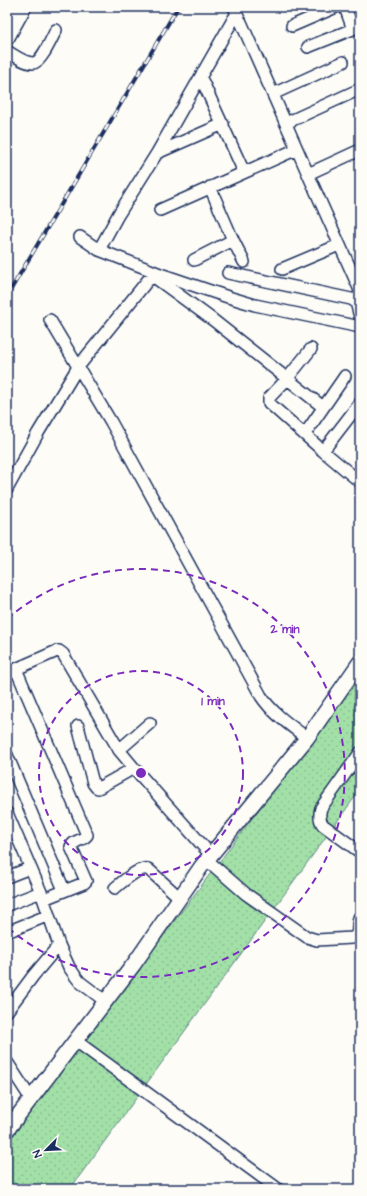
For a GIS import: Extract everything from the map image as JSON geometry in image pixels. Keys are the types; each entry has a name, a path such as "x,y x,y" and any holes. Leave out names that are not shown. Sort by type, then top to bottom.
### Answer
{"highway":[{"path":"7,12 10,7"}],"main road":[{"path":"7,38 24,7"},
{"path":"7,1130 134,964 209,857 307,738 360,662"}],"street":[{"path":"292,26 336,7"},
{"path":"308,47 356,27 344,7"},
{"path":"99,250 118,215 157,153 201,78 236,12"},
{"path":"236,12 360,290 356,302 360,317"},
{"path":"7,51 27,62 36,62 39,60 56,30"},
{"path":"272,94 343,62"},
{"path":"201,78 244,172"},
{"path":"286,123 360,89"},
{"path":"157,153 223,124"},
{"path":"160,210 297,149"},
{"path":"308,174 360,150"},
{"path":"210,187 244,262"},
{"path":"80,237 99,250 163,275 228,297 360,327"},
{"path":"194,260 233,240"},
{"path":"282,269 340,245"},
{"path":"228,273 346,298 356,302"},
{"path":"7,489 38,433 78,367 148,280 153,278 157,279 213,320 323,407"},
{"path":"50,320 111,422 261,696 276,714 307,738"},
{"path":"311,349 269,398 269,403 360,482"},
{"path":"305,434 344,376"},
{"path":"323,451 360,403"},
{"path":"7,905 64,890 86,881 71,848 73,844 85,838 87,835 10,671 60,651 119,750 209,857 246,894 306,937 317,940 355,937 358,934 358,919 360,916"},
{"path":"119,750 150,723"},
{"path":"78,726 93,783 96,787 98,788 102,786 134,768"},
{"path":"360,753 321,808 319,814 323,826 360,852"},
{"path":"7,755 64,890"},
{"path":"7,814 9,826 42,896 59,945 69,967 80,982 105,1001"},
{"path":"7,878 30,868"},
{"path":"115,888 139,870 145,868 180,898"},
{"path":"7,932 49,915"},
{"path":"7,1011 33,976 59,945"},
{"path":"76,1040 278,1189"},
{"path":"7,1062 31,1099"}],"green space":[{"path":"360,676 360,790 70,1189 7,1189 7,1142"}],"railway":[{"path":"7,296 178,7"}]}
